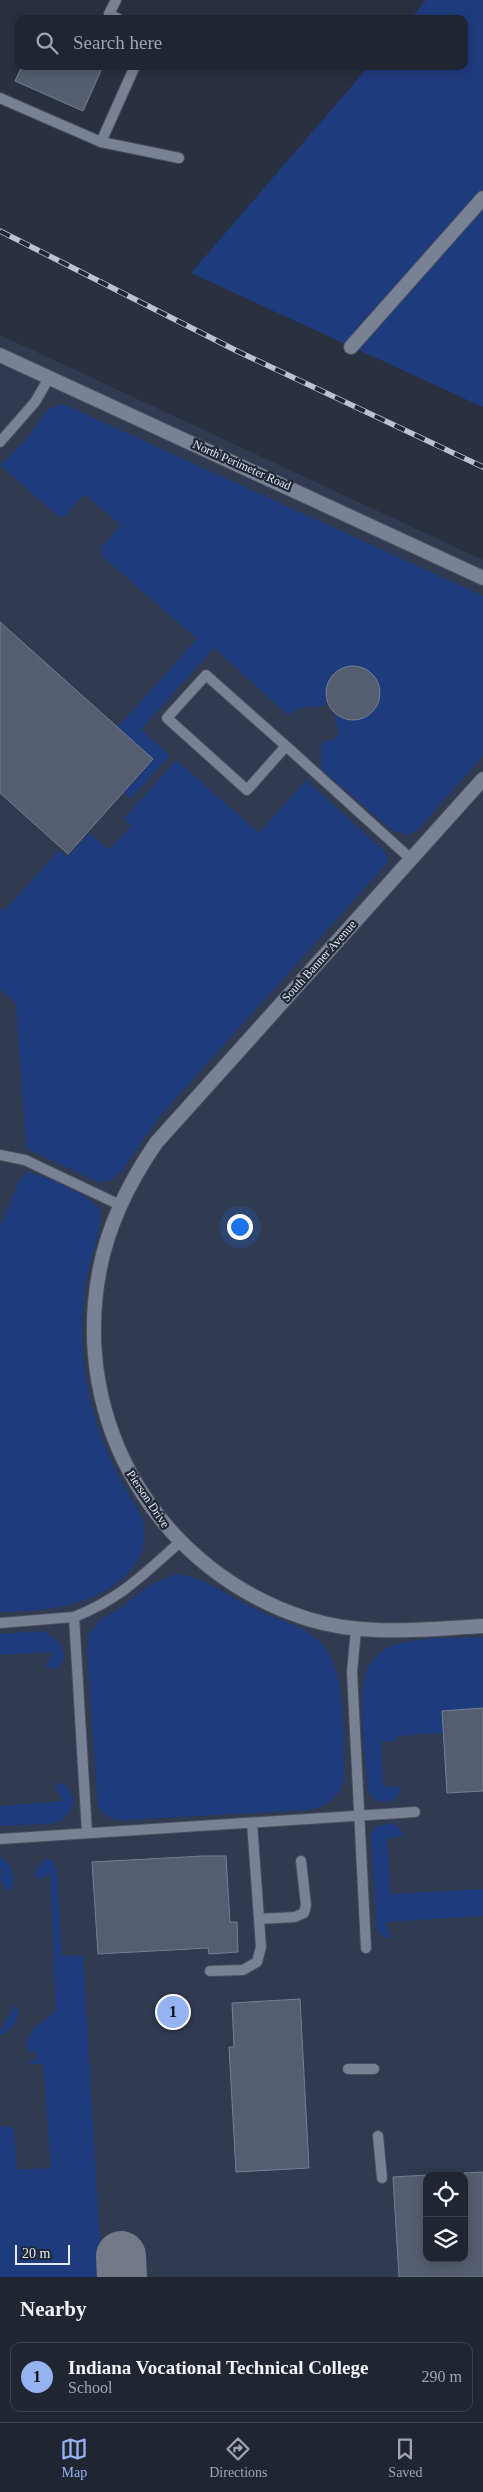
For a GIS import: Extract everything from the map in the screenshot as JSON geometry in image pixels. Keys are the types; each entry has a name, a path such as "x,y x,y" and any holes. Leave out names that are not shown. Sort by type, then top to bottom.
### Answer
{"street":[{"path":"351,347 483,198"},
{"name":"North Perimeter Road","path":"0,355 483,578"},
{"name":"South Banner Avenue","path":"156,1143 483,779"},
{"name":"Pierson Drive","path":"156,1143 137,1172 120,1205 104,1250 96,1291 95,1343 101,1398 115,1443 131,1476 152,1509 180,1542 223,1578 268,1603 310,1620 356,1629 391,1631 483,1626"}],"lane":[{"path":"111,15 109,14 116,0"},
{"path":"101,142 133,70"},
{"path":"0,98 101,142 179,158"},
{"path":"0,442 35,402 49,378"},
{"path":"286,746 247,790 167,718 206,675 286,746 412,860"},
{"path":"0,1155 25,1160 120,1205"},
{"path":"0,1623 74,1617 97,1608 120,1595 180,1542"},
{"path":"74,1617 87,1833"},
{"path":"356,1629 352,1672 366,1948"},
{"path":"0,1838 415,1812"},
{"path":"210,1972 243,1970 257,1962 261,1947 252,1822"},
{"path":"259,1919 295,1916 304,1913 306,1905 301,1861"},
{"path":"348,2069 374,2068"},
{"path":"378,2136 382,2178"}],"shaded area":[{"path":"426,0 483,0 483,407 191,273 366,70 468,70 468,15 413,15"},
{"path":"0,335 483,560 483,2277 0,2277"},
{"path":"63,404 483,596 483,756 416,831 408,835 393,831 321,769 321,745 325,740 333,741 339,733 334,715 352,719 365,716 374,709 379,699 379,687 374,677 365,669 352,667 340,669 329,680 327,699 324,706 300,708 288,715 214,648 141,729 170,756 131,798 124,793 152,761 116,729 197,639 102,556 102,547 121,525 84,494 65,516 59,517 0,465 26,440 48,409"},
{"path":"176,760 259,833 306,780 383,850 388,862 159,1117 121,1172 111,1180 100,1183 26,1148 16,1004 0,989 0,908 4,911 59,850 67,857 90,833 109,850 131,826 124,819"},
{"path":"27,1172 66,1187 95,1204 100,1210 100,1227 84,1291 82,1334 84,1367 89,1396 102,1438 120,1479 141,1516 144,1539 141,1554 133,1567 122,1579 94,1596 56,1608 0,1612 0,1227 20,1179"},
{"path":"176,1574 197,1579 216,1587 252,1608 298,1627 312,1635 324,1647 333,1662 342,1699 344,1775 340,1790 332,1800 307,1810 126,1820 110,1818 98,1806 87,1649 89,1634 101,1619 122,1607 148,1586"},
{"path":"41,1631 58,1641 64,1652 62,1663 57,1669 45,1668 53,1652 0,1655 0,1634"},
{"path":"483,1637 483,1708 445,1735 442,1733 398,1736 396,1741 381,1742 383,1787 398,1787 401,1789 394,1801 376,1801 368,1791 362,1714 363,1685 370,1664 383,1651 402,1643 425,1639"},
{"path":"58,1782 67,1786 74,1800 66,1817 56,1823 0,1826 0,1806 63,1801 55,1787"},
{"path":"393,1823 400,1828 403,1836 387,1839 391,1894 483,1889 483,1916 385,1922 391,1937 386,1938 380,1934 377,1928 371,1835 376,1826"},
{"path":"0,1856 7,1862 12,1872 13,1887 11,1891 1,1882 0,1874 3,1873 0,1868"},
{"path":"45,1858 52,1860 57,1869 62,1956 83,1955 102,2277 0,2277 0,2127 9,2126 14,2129 17,2170 51,2168 43,2064 29,2063 27,2061 37,2060 36,2051 27,2051 26,2044 31,2033 56,2011 50,1874 39,1880 34,1874"},
{"path":"15,2005 19,2008 16,2021 8,2031 0,2036 0,2031"}],"building":[{"path":"20,70 101,70 83,111 15,81"},
{"path":"0,622 153,759 68,854 0,793"},
{"path":"353,666 363,668 372,674 378,683 380,693 378,703 372,712 363,718 353,720 343,718 334,712 328,703 326,693 328,683 334,674 343,668"},
{"path":"483,1708 483,1791 447,1793 442,1711"},
{"path":"226,1856 230,1922 237,1922 238,1952 209,1954 208,1948 98,1954 92,1862"},
{"path":"300,1999 309,2168 236,2172 229,2047 234,2047 232,2003"},
{"path":"483,2172 483,2277 399,2277 393,2177 423,2175 423,2262 468,2262 468,2173"}],"taxiway":[{"path":"121,2256 122,2277"}],"railway":[{"path":"0,231 239,352 483,467"}],"place":[{"name":"Indiana Vocational Technical College","path":"173,2012"}]}
